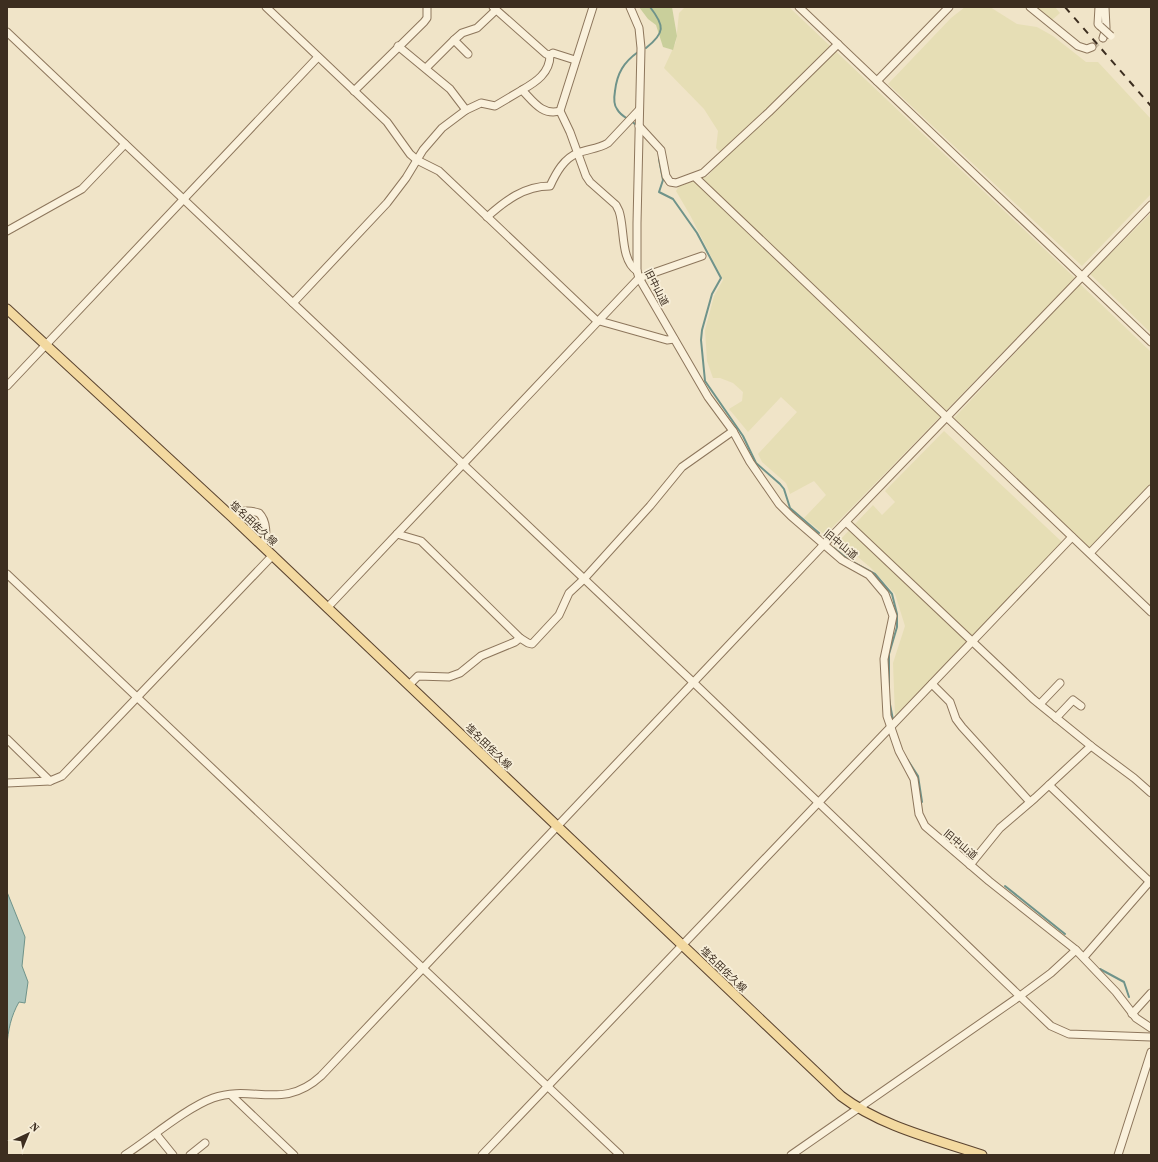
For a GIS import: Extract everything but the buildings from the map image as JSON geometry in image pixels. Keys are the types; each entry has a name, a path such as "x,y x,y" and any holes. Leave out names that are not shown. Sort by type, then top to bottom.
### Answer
{"main road":[{"name":"塩名田佐久線","path":"7,309 273,555 830,1087 860,1109 887,1122 982,1155"}],"street":[{"path":"266,7 394,129 404,147 418,160 439,171 600,322 667,340 674,339"},
{"path":"354,91 424,22 427,18 427,7"},
{"path":"593,7 560,111 582,168 590,182 616,205 619,211 628,259 637,271"},
{"name":"旧中山道","path":"630,7 637,22 640,40 637,271 640,278 708,397 733,431 750,462 779,504 790,516 842,560 874,579 885,594 893,616 892,629 884,659 886,708 890,727 899,751 911,772 919,814 925,826 970,865 1084,957 1120,996 1132,1014 1140,1022 1151,1028"},
{"path":"799,7 1151,342"},
{"path":"877,81 949,7"},
{"path":"1030,7 1078,46 1087,48 1092,47"},
{"path":"1099,7 1098,24 1112,36"},
{"path":"1103,38 1106,28 1104,7"},
{"path":"426,68 462,33 477,28 495,9 540,49 550,55 553,53 575,60"},
{"path":"7,32 694,683 1051,1026 1069,1034 1151,1037"},
{"path":"454,40 468,54"},
{"path":"639,126 661,150 666,176 670,182 676,183 695,177 703,173 769,112 838,44"},
{"path":"398,46 450,89 466,110"},
{"path":"293,303 387,203 418,160 430,140 466,110 484,103 495,106 539,79 547,68 550,55"},
{"path":"7,386 318,57"},
{"path":"522,90 543,111 548,113 560,111"},
{"path":"487,217 527,189 550,186 559,168 577,153 602,146 639,110"},
{"path":"7,231 82,189 125,144"},
{"path":"695,177 1151,612"},
{"path":"125,1155 203,1103 216,1097 231,1095 283,1095 296,1092 307,1086 326,1071 824,544 1151,205"},
{"path":"328,608 640,278 702,256"},
{"path":"397,534 421,541 520,638 530,644 535,642 560,615 569,593 584,579 650,506 682,467 733,431"},
{"path":"1090,553 1151,489"},
{"path":"232,517 238,512 252,511 259,513 264,517 265,539 261,545"},
{"path":"846,522 972,642 1040,704 1151,793"},
{"path":"482,1155 1072,537"},
{"path":"7,783 50,781 62,776 273,555"},
{"path":"7,574 620,1155"},
{"path":"409,685 418,676 449,677 460,673 481,656 515,642 520,638"},
{"path":"1040,704 1060,683"},
{"path":"932,684 950,702 956,719 962,727 1030,802"},
{"path":"1056,718 1073,700 1080,706"},
{"path":"7,739 50,781"},
{"path":"970,865 1000,828 1091,746"},
{"path":"1049,785 1150,882 1084,957"},
{"path":"791,1155 860,1109 1020,996 1076,950"},
{"path":"1132,1014 1151,993"},
{"path":"1118,1155 1151,1052"},
{"path":"231,1095 294,1155"},
{"path":"156,1134 173,1155"},
{"path":"190,1155 205,1143"}],"shaded area":[{"path":"685,7 789,7 1075,278 825,535 804,518 826,495 814,481 790,494 786,483 762,462 758,454 797,412 781,397 748,432 729,409 742,401 743,392 733,383 720,378 713,378 707,361 705,330 714,296 723,280 676,191 679,186 708,176 724,157 716,148 718,131 704,109 664,68 676,42 679,13"},
{"path":"965,7 990,7 1017,24 1037,27 1053,36 1086,62 1098,62 1151,119 1151,194 1082,266 888,84 951,18"},
{"path":"1035,7 1055,7 1060,13 1051,21"},
{"path":"1151,213 1151,333 1090,274"},
{"path":"1080,284 1151,352 1151,486 1092,550 954,418"},
{"path":"944,431 1062,542 895,716 893,663 905,626 895,594 871,568 839,541 873,505 882,515 895,502 885,491"}],"green space":[{"path":"639,7 672,7 677,36 673,50 663,47 656,25 648,19"}],"water":[{"path":"7,892 25,937 22,966 28,982 25,1003 19,1002 12,1018 7,1046"}],"waterway":[{"path":"646,48 657,38 661,29 658,19 650,7"},
{"path":"636,125 619,112 615,105 614,98 619,73 625,64 638,52"},
{"path":"659,159 663,180 659,192 673,199 697,233 721,278 712,294 702,330 701,340 705,381 743,436 756,463 784,489 790,508 819,533"},
{"path":"834,548 849,560 875,574 892,594 897,614 897,627 889,654 889,691"},
{"path":"889,699 893,720"},
{"path":"907,759 918,776 922,802"},
{"path":"1005,886 1065,934"},
{"path":"1100,969 1124,982 1129,997"}],"tunnel":[{"path":"1092,47 1103,38"}],"railway":[{"path":"1065,7 1151,106"}]}
